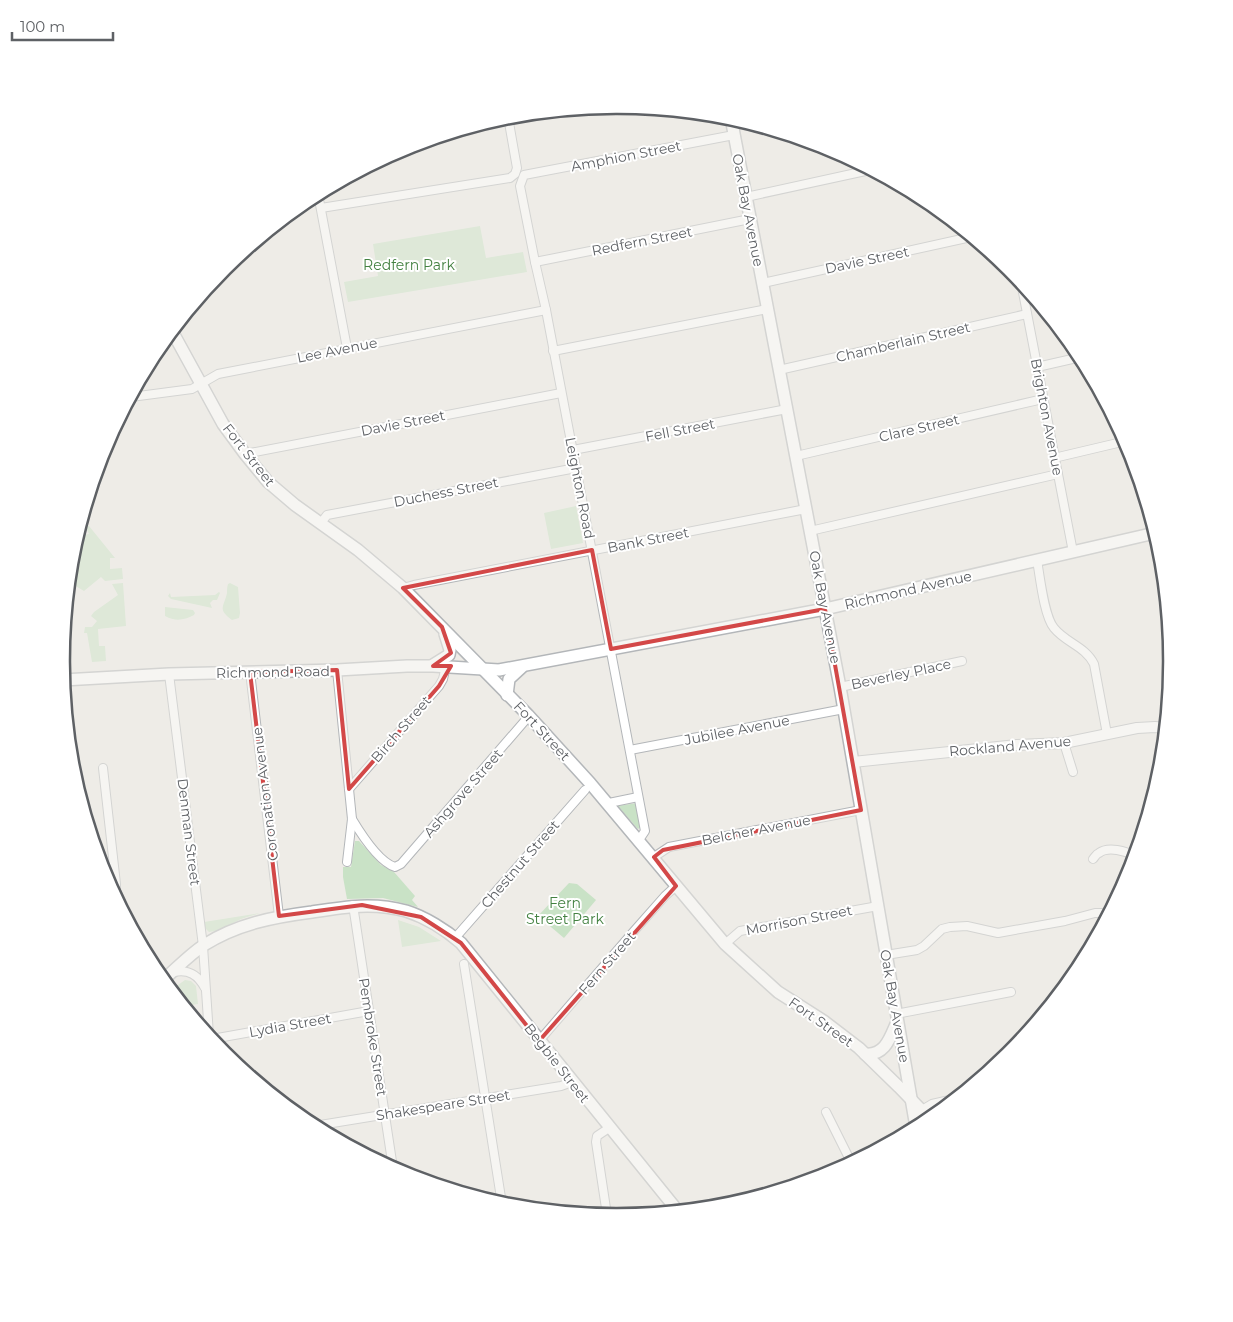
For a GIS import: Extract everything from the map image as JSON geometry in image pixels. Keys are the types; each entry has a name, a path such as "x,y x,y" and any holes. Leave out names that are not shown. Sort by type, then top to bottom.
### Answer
{"main road":[{"name":"Oak Bay Avenue","path":"733,127 840,687 914,1119"},
{"name":"Fort Street","path":"176,338 224,424 267,481 281,494 358,550 403,588 529,716 654,857 725,944 778,992 824,1022 865,1054 924,1112"},
{"name":"Richmond Avenue","path":"482,670 499,670 523,666 825,609 1147,535"},
{"path":"433,666 449,655 450,650 442,627"},
{"name":"Richmond Road","path":"71,680 169,674 433,666 482,670"},
{"path":"508,695 509,679 523,666"},
{"name":"Begbie Street","path":"169,975 203,946 238,928 279,916 353,906 381,906 407,912 455,938 490,977 608,1128 672,1204"},
{"path":"865,1054 872,1055 884,1049 897,1018"}],"street":[{"name":"Leighton Road","path":"509,125 534,262 546,310 645,830 639,840"},
{"name":"Amphion Street","path":"321,208 518,177 734,135"},
{"path":"746,198 860,172"},
{"path":"320,203 347,348"},
{"name":"Redfern Street","path":"534,262 750,219"},
{"name":"Davie Street","path":"762,283 964,239"},
{"name":"Brighton Avenue","path":"1026,300 1073,552"},
{"path":"553,351 768,309"},
{"name":"Lee Avenue","path":"139,396 192,389 218,374 546,310"},
{"name":"Chamberlain Street","path":"779,370 1027,314"},
{"path":"1037,367 1072,359"},
{"name":"Davie Street","path":"245,454 561,393"},
{"name":"Clare Street","path":"796,456 1043,399"},
{"name":"Fell Street","path":"573,450 787,410"},
{"path":"1054,458 1117,443"},
{"name":"Duchess Street","path":"321,523 327,515 576,468"},
{"path":"810,531 1058,474"},
{"name":"Bank Street","path":"403,588 806,509"},
{"path":"1037,560 1048,616 1053,627 1061,635 1090,655 1094,664 1107,734"},
{"name":"Beverley Place","path":"840,687 962,661"},
{"name":"Birch Street","path":"349,789 438,686 443,678 446,666"},
{"path":"337,670 352,819 347,862"},
{"name":"Coronation Avenue","path":"250,672 279,916"},
{"name":"Denman Street","path":"169,674 203,946 208,1023"},
{"name":"Jubilee Avenue","path":"630,750 844,709"},
{"name":"Ashgrove Street","path":"352,819 363,837 388,865 395,867 400,864 529,716"},
{"name":"Rockland Avenue","path":"853,762 1017,745 1064,743 1137,728 1158,728"},
{"path":"1064,743 1073,772"},
{"path":"103,768 115,878"},
{"name":"Chestnut Street","path":"455,938 585,790"},
{"path":"608,804 638,797"},
{"name":"Belcher Avenue","path":"654,857 669,847 861,810"},
{"path":"1094,859 1099,852 1106,850 1127,854"},
{"name":"Fern Street","path":"539,1041 676,886"},
{"name":"Pembroke Street","path":"353,906 392,1159"},
{"name":"Morrison Street","path":"725,944 740,931 878,906"},
{"path":"886,955 917,950 942,930 950,927 967,926 998,933 1102,913"},
{"path":"464,964 501,1195"},
{"path":"170,975 182,970 194,974 206,989"},
{"path":"897,1018 1011,992"},
{"name":"Lydia Street","path":"221,1037 369,1011"},
{"name":"Shakespeare Street","path":"327,1124 486,1099 561,1086 572,1082"},
{"path":"826,1112 848,1156"},
{"path":"606,1207 596,1142 597,1136 608,1128"}],"highlighted area":[{"path":"592,550 611,649 825,609 861,810 663,850 654,857 676,886 539,1041 461,943 421,917 362,905 279,916 250,672 337,670 349,789 439,686 451,666 433,666 451,653 442,627 403,588"}],"green space":[{"name":"Redfern Park","path":"480,226 486,258 523,252 527,272 348,302 344,282 378,276 373,244"},
{"path":"576,506 583,543 551,549 544,513"},
{"path":"88,526 115,558 110,558 110,569 122,568 123,579 105,581 101,577 84,591 76,586 86,534 89,534"},
{"path":"123,583 126,626 98,629 99,646 105,646 106,661 92,662 87,633 84,633 85,627 92,627 97,621 91,616 94,612 118,595 112,584"},
{"path":"230,583 238,587 240,613 239,618 232,620 223,610 227,587"},
{"path":"219,592 217,600 213,600 210,603 212,608 171,599 168,596 170,593 171,597 215,595"},
{"path":"165,607 193,610 195,613 194,615 176,620 165,616"},
{"path":"637,803 641,827 638,829 618,806"},
{"path":"355,841 359,841 381,865 394,872 415,896 412,900 418,907 383,898 347,899 343,867 351,867"},
{"name":"Fern Street Park","path":"569,883 577,884 596,900 564,938 538,916"},
{"path":"260,913 241,919 216,932 209,932 205,928 204,922"},
{"path":"398,920 419,927 441,941 402,947"},
{"path":"185,980 191,981 196,986 198,1004 192,1005 177,986"}]}
